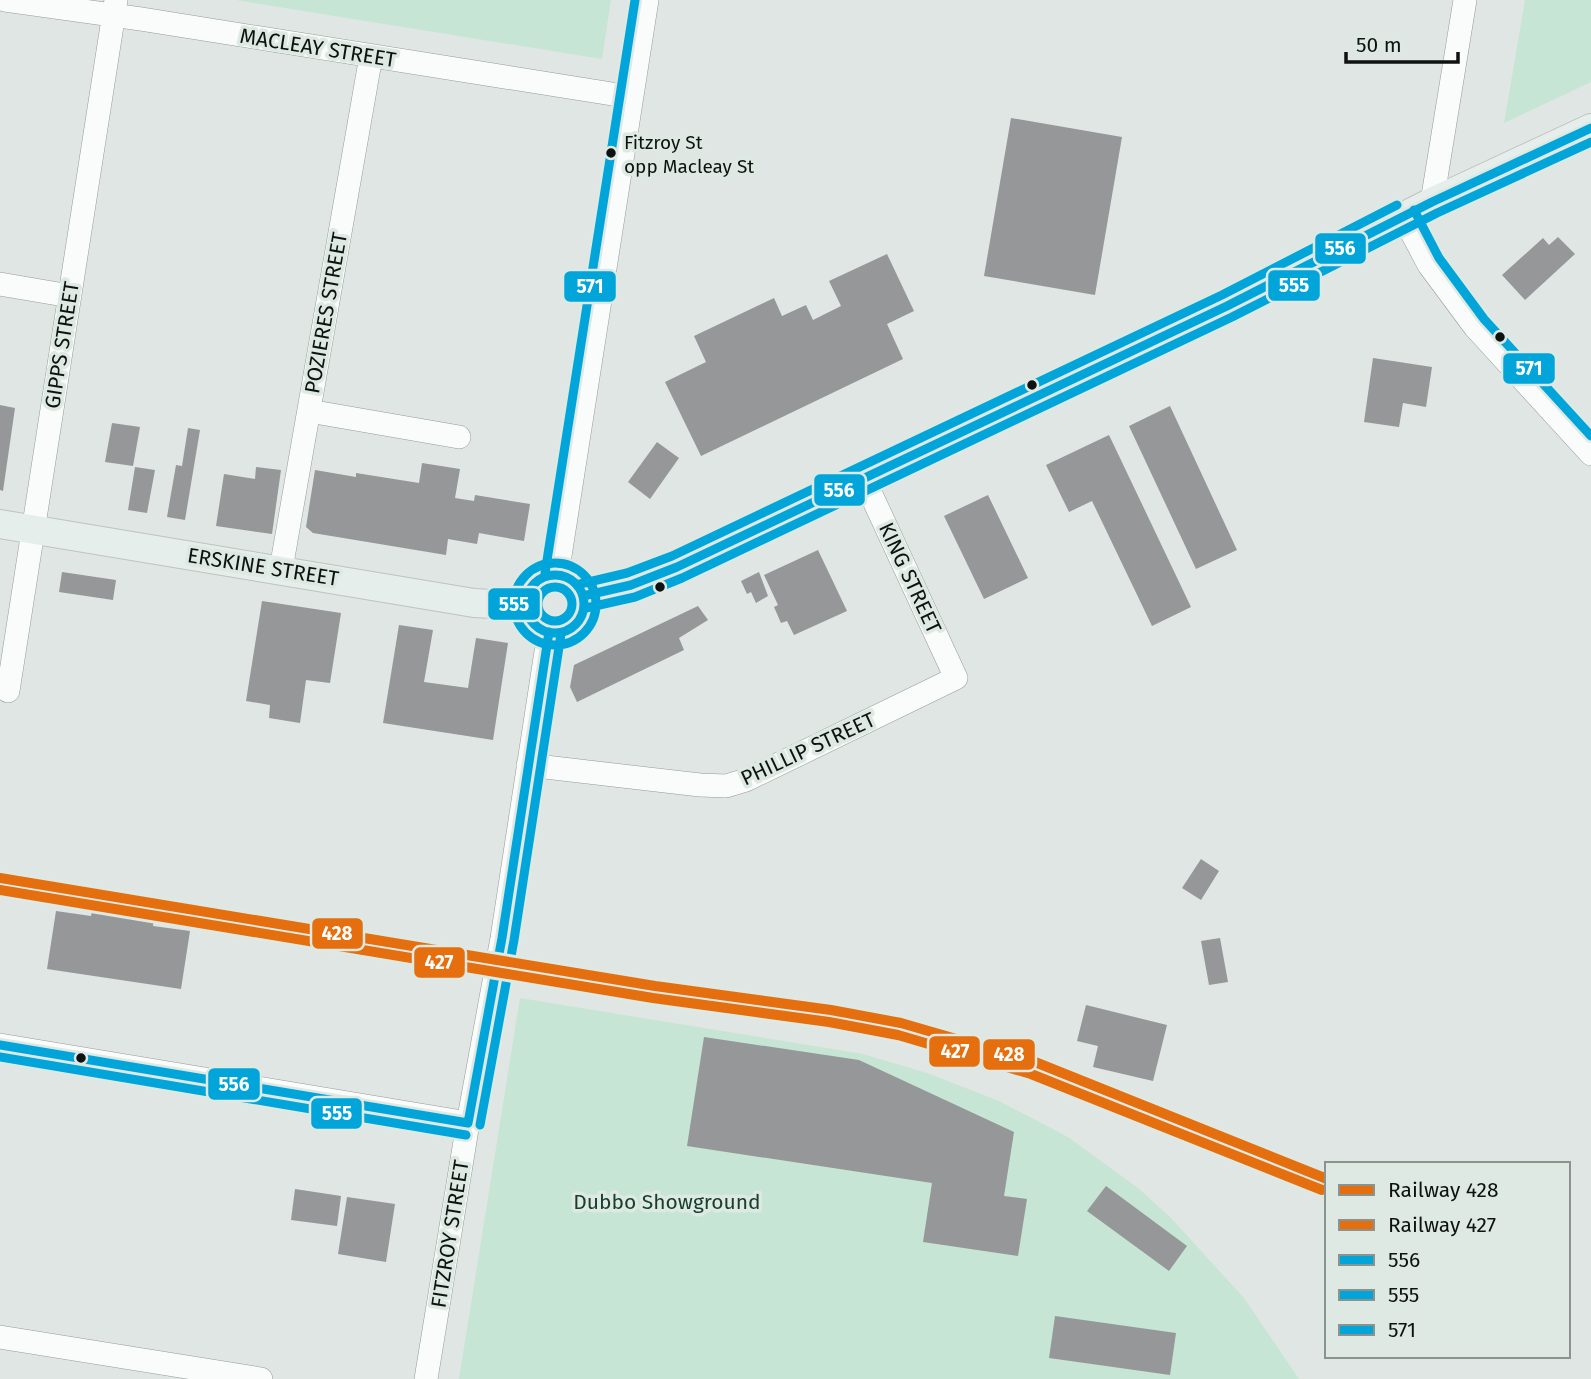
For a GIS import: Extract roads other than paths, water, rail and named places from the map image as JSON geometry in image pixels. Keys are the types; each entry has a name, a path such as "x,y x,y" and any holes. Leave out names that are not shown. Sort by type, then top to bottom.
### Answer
{"main road":[{"path":"583,596 631,585 677,567 1227,306 1403,216 1591,128"},
{"name":"ERSKINE STREET","path":"0,524 474,603 526,606"},
{"path":"557,575 573,581 583,596 584,606 576,624 568,630 549,632 533,623 526,606 527,597 534,583 557,575"}],"street":[{"name":"MACLEAY STREET","path":"5,0 115,8 371,56 631,97"},
{"path":"557,575 647,0"},
{"path":"1432,202 1465,0"},
{"name":"GIPPS STREET","path":"8,691 115,8"},
{"name":"POZIERES STREET","path":"281,569 371,56"},
{"path":"1403,216 1429,265 1475,327 1591,454"},
{"path":"0,284 70,296"},
{"path":"309,411 459,437"},
{"name":"KING STREET","path":"863,477 956,678"},
{"name":"FITZROY STREET","path":"426,1379 468,1123 498,966 549,632"},
{"name":"PHILLIP STREET","path":"528,765 726,786 746,780 956,678"},
{"path":"0,1045 468,1123"},
{"path":"0,1337 261,1379"}],"rail line":[{"name":"428","path":"0,878 655,986 831,1010 901,1023 1035,1062 1325,1178"},
{"name":"427","path":"0,890 653,998 829,1022 898,1035 1031,1074 1322,1190"}],"place":[{"name":"Fitzroy St opp Macleay St","path":"611,153"}],"park label":[{"name":"Dubbo Showground","path":"667,1202"}]}
